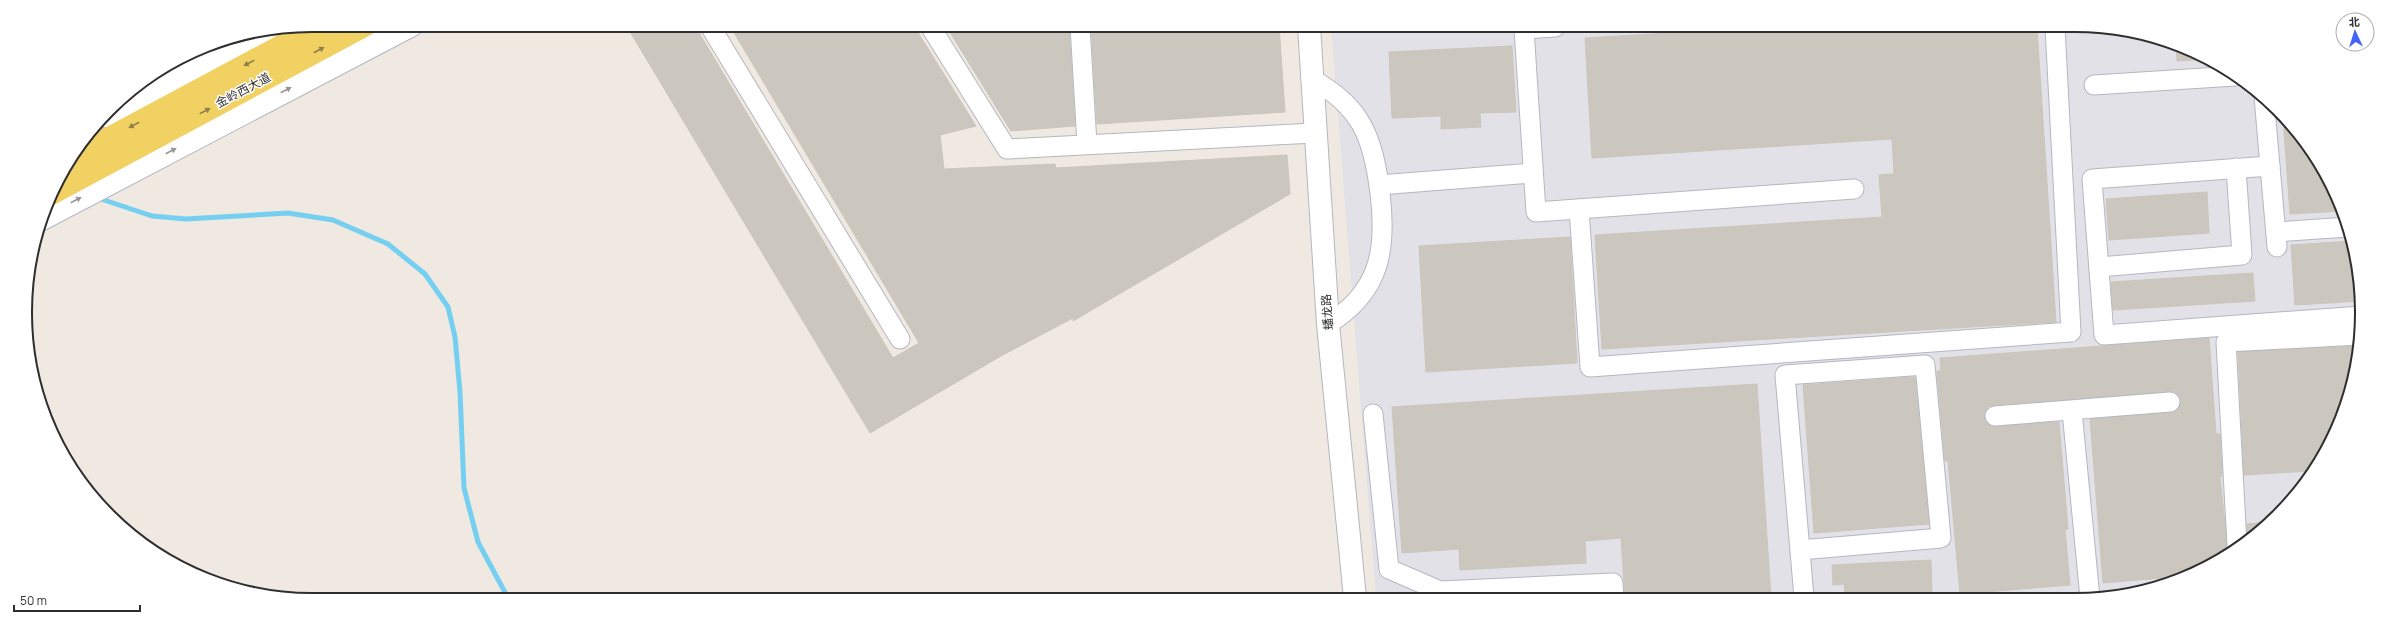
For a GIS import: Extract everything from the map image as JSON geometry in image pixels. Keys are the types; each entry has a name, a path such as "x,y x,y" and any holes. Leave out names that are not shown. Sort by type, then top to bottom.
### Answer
{"main road":[{"name":"金岭西大道","path":"90,143 105,129 305,32"},
{"name":"金岭西大道","path":"60,191 129,163 354,32"}],"street":[{"path":"50,214 129,163 398,32"},
{"path":"714,32 900,339"},
{"path":"934,32 1007,149 1315,133"},
{"path":"1080,32 1087,144"},
{"name":"蟠龙路","path":"1309,32 1328,324 1355,593"},
{"path":"1524,32 1536,212 1854,189"},
{"path":"1579,209 1590,367 2071,332 2055,32"},
{"path":"122,107 251,39"},
{"path":"2094,85 2226,77"},
{"path":"1312,79 1340,97 1362,124 1374,153 1384,227 1381,256 1376,271 1361,296 1340,316 1328,324"},
{"path":"2265,107 2277,239 2342,228"},
{"path":"2270,166 2092,180 2104,335 2355,316"},
{"path":"2099,266 2242,255 2236,168"},
{"path":"1379,185 1533,173"},
{"path":"2237,541 2226,342 2354,335"},
{"path":"1800,550 1941,538 1925,365 1785,375 1804,593"},
{"path":"1996,416 2170,402"},
{"path":"2072,411 2089,592"},
{"path":"1373,414 1389,570 1440,591 1613,583 1614,593"}],"shaded area":[{"path":"1331,32 2074,32 2111,34 2129,37 2182,53 2215,70 2245,90 2273,114 2297,142 2317,172 2334,205 2350,258 2353,276 2355,312 2353,349 2350,367 2334,420 2308,468 2273,511 2230,546 2182,572 2129,588 2074,593 1376,593"}],"building":[{"path":"630,32 699,32 893,358 919,343 734,32 918,32 976,126 940,135 944,169 1055,164 1056,168 1287,155 1290,194 1073,321 1073,318 1001,356 870,433"},
{"path":"950,32 1069,32 1075,126 1011,131"},
{"path":"1091,32 1279,32 1285,112 1097,124"},
{"path":"1685,32 2037,32 2056,322 1602,349 1595,235 1882,217 1879,175 1894,174 1892,139 1592,158 1585,38"},
{"path":"1512,46 1516,112 1480,113 1481,127 1441,129 1441,116 1392,118 1389,52"},
{"path":"2176,51 2196,60 2177,61"},
{"path":"2284,126 2308,157 2326,188 2336,211 2290,214"},
{"path":"2207,192 2209,233 2109,240 2106,199"},
{"path":"1570,237 1577,363 1426,372 1419,246"},
{"path":"2345,241 2353,276 2354,301 2295,305 2291,245"},
{"path":"2253,273 2255,301 2113,310 2111,282"},
{"path":"2209,338 2216,434 2220,434 2222,476 2220,477 2228,547 2199,564 2166,578 2103,583 2090,419 2171,413 2180,406 2179,396 2175,392 1994,405 1988,407 1984,416 1991,426 2059,422 2068,529 2065,529 2070,585 1960,593 1948,461 1945,461 1937,371 1941,371 1940,358"},
{"path":"2353,346 2350,367 2334,420 2326,437 2306,471 2244,475 2238,352"},
{"path":"1915,377 1929,524 1814,533 1803,385"},
{"path":"1757,384 1771,593 1625,593 1621,538 1585,541 1586,563 1460,570 1459,549 1402,553 1392,407"},
{"path":"2259,523 2248,533 2247,524"},
{"path":"1931,560 1932,593 1845,593 1844,584 1833,585 1832,565"}],"waterway":[{"path":"98,198 152,216 186,219 288,213 333,220 388,244 425,274 448,307 455,337 460,392 464,488 478,542 505,593"}]}
